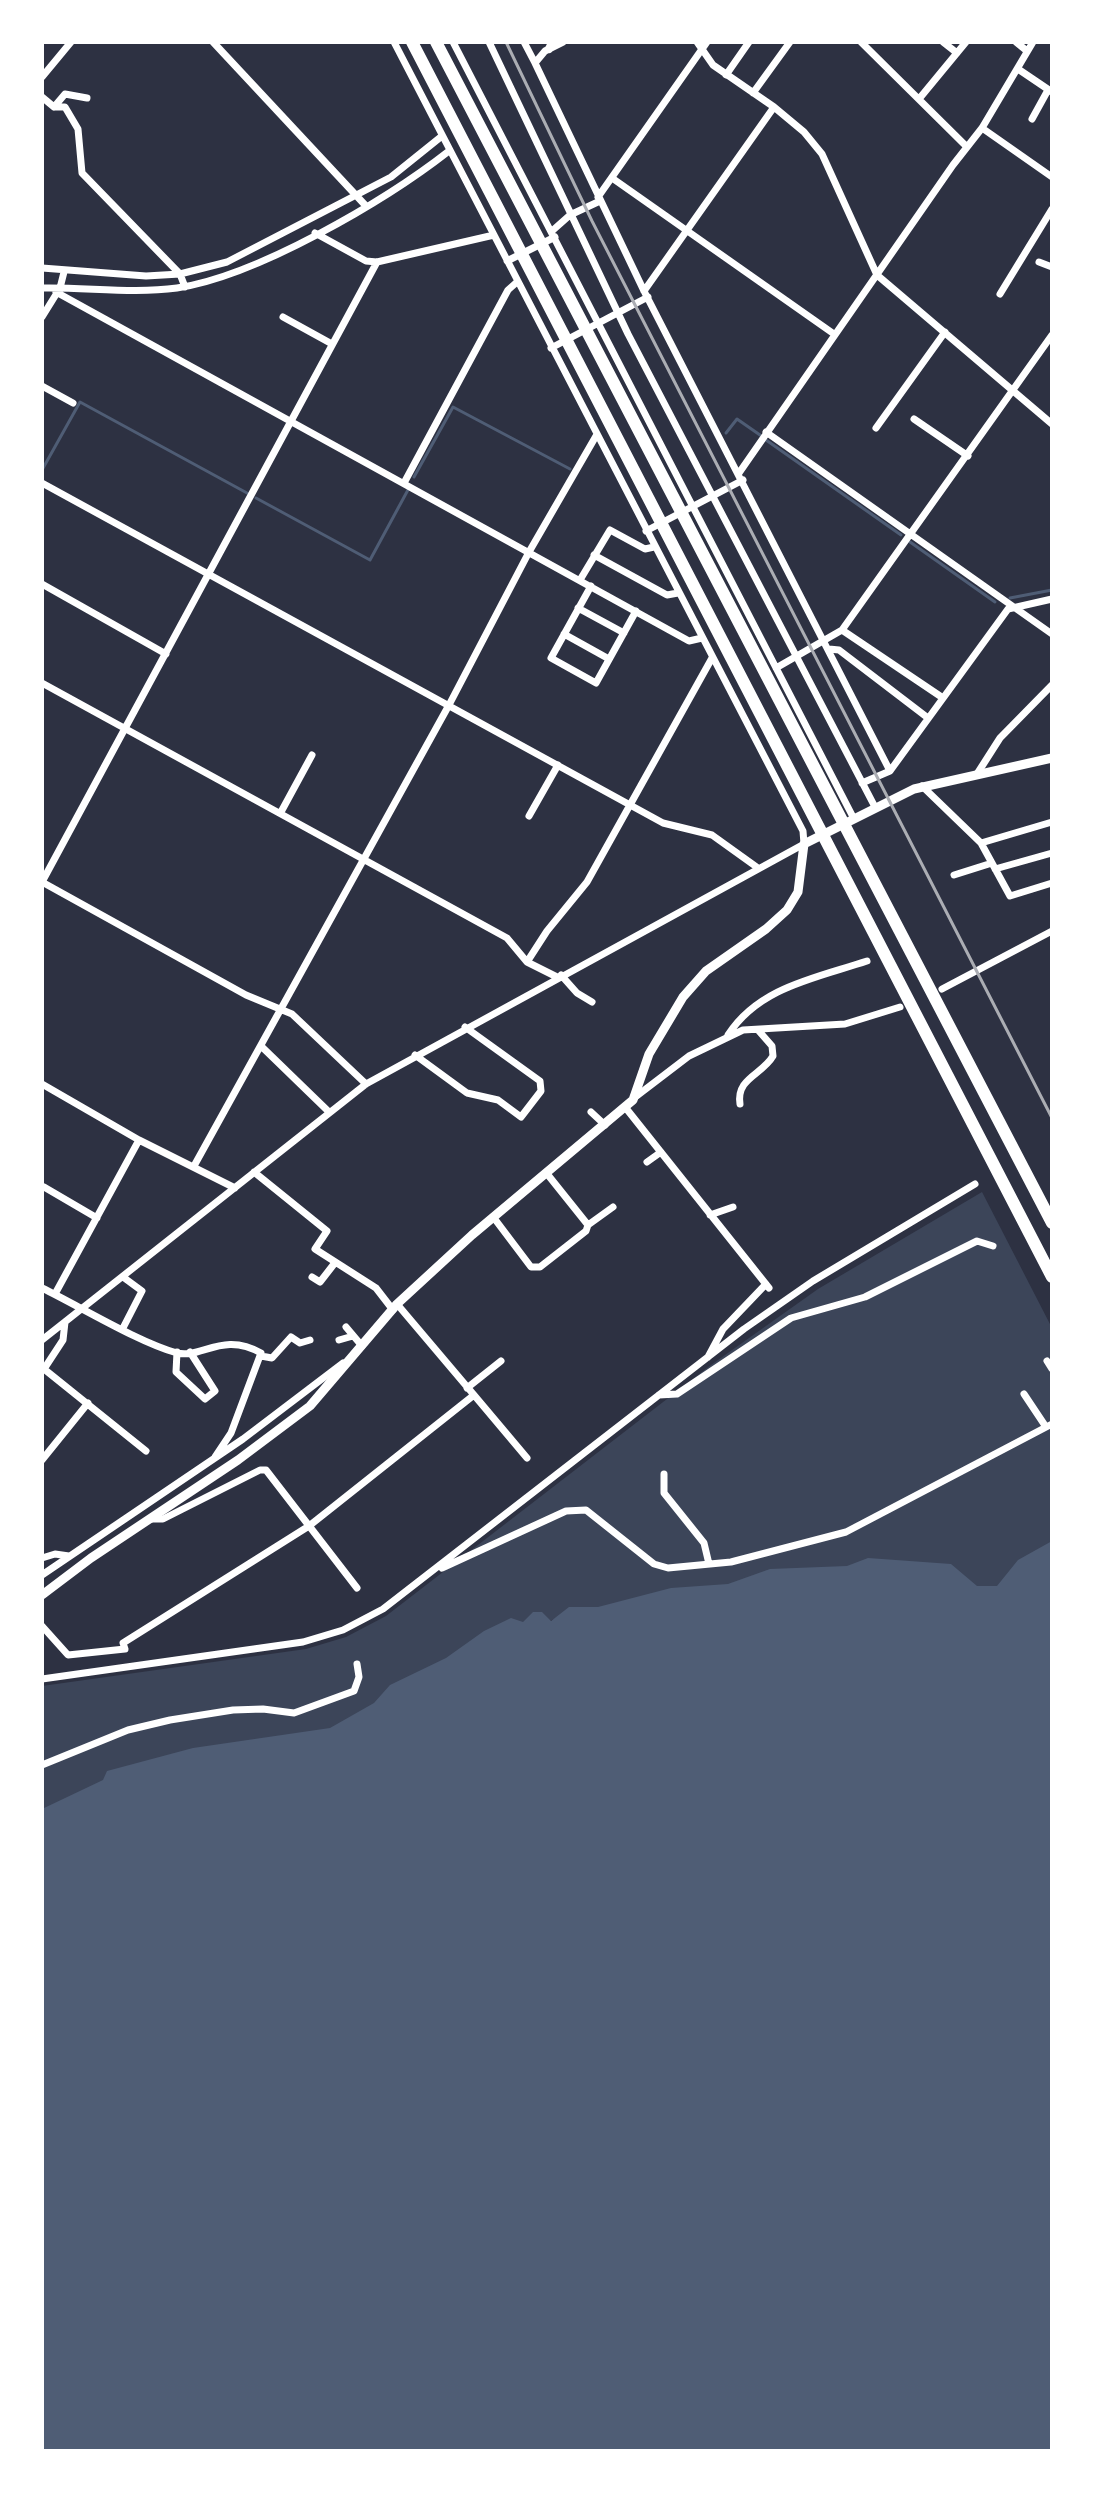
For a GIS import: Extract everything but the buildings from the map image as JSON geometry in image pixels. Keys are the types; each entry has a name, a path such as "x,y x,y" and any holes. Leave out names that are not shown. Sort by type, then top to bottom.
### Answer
{"highway":[{"path":"412,42 1052,1277"},
{"path":"436,42 1052,1223"}],"main road":[{"path":"42,1595 310,1406 395,1307 629,1103 649,1054 683,997 706,971 766,929 787,910 798,892 804,844 853,817 922,786 1052,758"}],"street":[{"path":"42,77 71,42"},
{"path":"213,42 366,206"},
{"path":"42,1340 366,1084 465,1027 804,844 803,831 394,42"},
{"path":"453,42 853,817"},
{"path":"489,42 618,313 875,807"},
{"path":"524,42 646,294 890,771"},
{"path":"535,63 551,45 563,42"},
{"path":"726,75 749,42"},
{"path":"753,93 790,42"},
{"path":"861,42 967,147"},
{"path":"943,42 957,53"},
{"path":"919,99 966,42"},
{"path":"1016,42 1027,51"},
{"path":"646,531 712,496 741,476 766,432 982,128 1033,42"},
{"path":"507,261 553,234 570,215 599,199 702,44 726,75 774,107 804,132 822,154 877,275 1052,424"},
{"path":"1018,69 1050,91 1032,119"},
{"path":"54,107 65,94 87,98"},
{"path":"42,97 54,107 65,107 73,116 78,129 82,173 180,274 185,287"},
{"path":"551,348 618,313 646,294 774,107"},
{"path":"982,128 1052,177"},
{"path":"42,268 114,276 180,274 244,256 391,177 442,136"},
{"path":"42,288 142,290 185,287 223,276 366,206 449,151"},
{"path":"612,178 834,334"},
{"path":"1000,294 1052,209"},
{"path":"315,233 366,261 377,262 494,235"},
{"path":"366,1084 292,1014 207,974 42,882 377,262"},
{"path":"1039,262 1052,267"},
{"path":"42,317 58,290 64,272"},
{"path":"404,483 508,290 517,282"},
{"path":"58,290 689,641 702,638"},
{"path":"283,317 332,344"},
{"path":"876,428 945,332"},
{"path":"776,668 795,654 842,630 1052,335"},
{"path":"42,386 73,403"},
{"path":"914,419 968,456"},
{"path":"766,432 909,536 1052,634"},
{"path":"194,1166 449,705 529,552 596,436"},
{"path":"42,483 663,823 712,835 758,868"},
{"path":"580,580 610,530 645,549 654,547"},
{"path":"594,555 667,595 678,593"},
{"path":"42,584 166,654"},
{"path":"591,586 551,658 596,683 636,611"},
{"path":"862,783 890,771 1008,609 1052,599"},
{"path":"578,608 624,633"},
{"path":"842,630 943,698"},
{"path":"564,634 609,659"},
{"path":"829,649 839,650 928,718"},
{"path":"527,962 547,931 587,882 712,658"},
{"path":"42,683 507,938 527,962 559,976 592,1002"},
{"path":"977,774 1000,738 1052,685"},
{"path":"281,812 312,755"},
{"path":"529,816 558,765"},
{"path":"922,786 981,843 1010,896 1052,883"},
{"path":"981,843 1052,822"},
{"path":"954,875 1052,853"},
{"path":"942,989 1052,931"},
{"path":"728,1035 735,1024 772,994 867,961"},
{"path":"708,1357 723,1329 767,1286 661,1152 629,1103 689,1056 728,1035 757,1029 845,1024 900,1007"},
{"path":"415,1055 467,1093 498,1100 521,1117 541,1091 540,1081 465,1027"},
{"path":"740,1104 738,1093 742,1085 773,1056 766,1036 757,1029"},
{"path":"261,1046 328,1111"},
{"path":"42,1084 139,1140 235,1188"},
{"path":"591,1112 605,1125"},
{"path":"55,1294 139,1140"},
{"path":"647,1162 661,1152"},
{"path":"254,1172 327,1231 315,1249 334,1264 356,1273 360,1281 376,1288 527,1458"},
{"path":"548,1175 588,1225"},
{"path":"42,1679 303,1642 343,1630 383,1609 708,1357 813,1281 975,1184"},
{"path":"44,1187 97,1218"},
{"path":"494,1218 531,1267 540,1267 613,1207"},
{"path":"710,1215 733,1207"},
{"path":"659,1395 677,1394 791,1318 865,1297 977,1241 993,1246"},
{"path":"312,1277 320,1282 334,1264"},
{"path":"123,1277 141,1287 142,1291 123,1328"},
{"path":"42,1288 177,1352 190,1352 222,1343 242,1345 261,1353 261,1356 272,1358 291,1337 300,1343 310,1340"},
{"path":"65,1322 63,1340 44,1369 146,1451"},
{"path":"346,1327 362,1346"},
{"path":"242,1345 245,1334"},
{"path":"339,1340 353,1336"},
{"path":"177,1352 173,1375 202,1397 214,1394 190,1352"},
{"path":"215,1457 231,1433 261,1356"},
{"path":"42,1575 215,1457 351,1357"},
{"path":"467,1388 501,1361"},
{"path":"1047,1361 1052,1369"},
{"path":"437,1569 464,1561 566,1511 586,1510 654,1564 668,1568 731,1562 846,1532 1049,1426 1024,1394"},
{"path":"42,1626 68,1655 125,1649 123,1643 309,1526 474,1395"},
{"path":"42,1460 88,1403"},
{"path":"149,1519 163,1519 260,1470 266,1470 357,1588"},
{"path":"664,1474 664,1493 704,1543 709,1564"},
{"path":"42,1558 55,1554 69,1556"},
{"path":"42,1765 128,1730 170,1720 233,1710 263,1709 294,1713 354,1691 359,1677 357,1664"}],"shaded area":[{"path":"982,1192 1052,1328 1052,1548 1018,1586 610,1605 558,1617 325,1733 42,1820 42,1686 306,1649 346,1637 386,1616 711,1365 818,1289"},
{"path":"1052,1541 1052,2451 42,2451 42,1809 103,1780 107,1771 193,1748 330,1728 374,1703 390,1685 446,1658 484,1631 511,1618 523,1622 533,1612 542,1612 551,1621 569,1607 598,1607 671,1588 728,1584 770,1569 847,1566 868,1558 951,1564 977,1586 997,1586 1018,1560"}],"waterway":[{"path":"42,470 80,402 247,493"},
{"path":"414,477 453,407 570,469"},
{"path":"726,433 737,419 760,435"},
{"path":"766,440 901,535"},
{"path":"256,498 370,560 409,488"},
{"path":"910,542 995,602"},
{"path":"1010,598 1052,590"}],"railway":[{"path":"506,42 592,221 1052,1118"}]}
